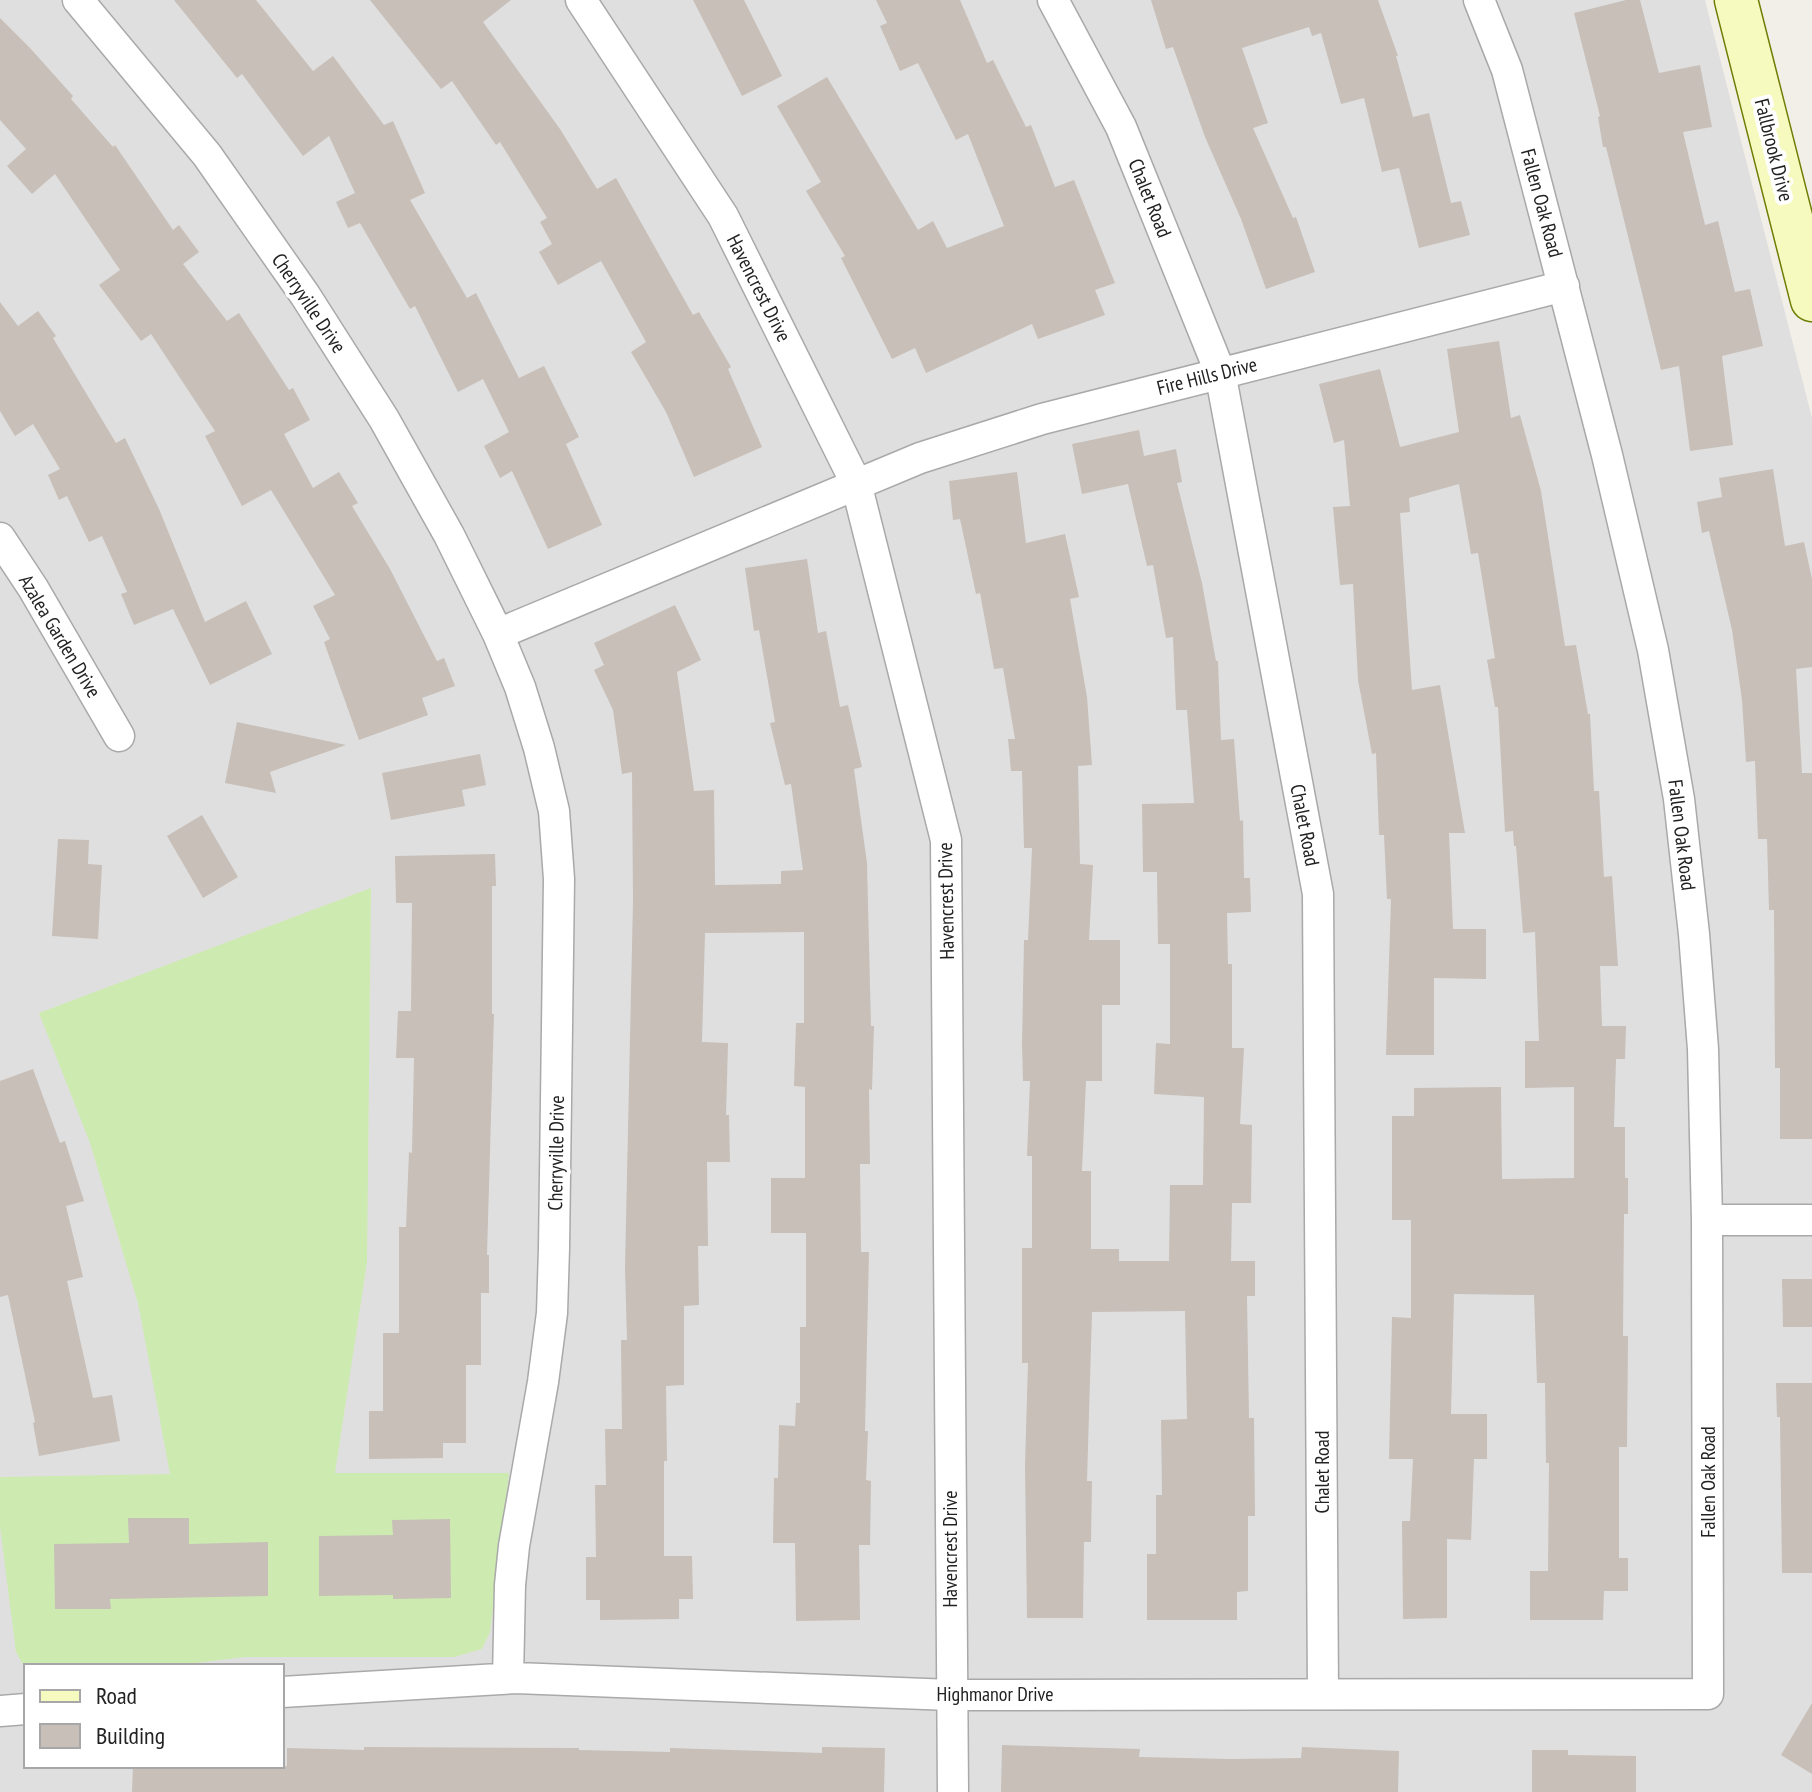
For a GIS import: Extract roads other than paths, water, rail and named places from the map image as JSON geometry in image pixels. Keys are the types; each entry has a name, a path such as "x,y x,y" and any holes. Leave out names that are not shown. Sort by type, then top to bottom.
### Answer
{"main road":[{"name":"Fallbrook Drive","path":"1736,0 1812,300"}],"street":[{"name":"Cherryville Drive","path":"78,0 207,155 305,295 384,419 449,535 498,634 520,687 554,811 559,894 552,1313 514,1546 508,1678"},
{"name":"Havencrest Drive","path":"581,0 723,216 856,483 946,840 953,1792"},
{"name":"Chalet Road","path":"1053,0 1121,127 1220,372 1318,894 1323,1693"},
{"name":"Fallen Oak Road","path":"1479,0 1507,70 1564,286 1650,635 1679,799 1703,1049 1707,1220 1708,1694"},
{"name":"Fire Hills Drive","path":"856,483 920,458 1042,419 1564,286"},
{"path":"498,634 856,483"},
{"name":"Azalea Garden Drive","path":"0,538 33,588 119,736"},
{"path":"1707,1220 1812,1220"},
{"name":"Highmanor Drive","path":"284,1692 508,1678 951,1695 1708,1694"},
{"path":"0,1711 24,1709"}]}
